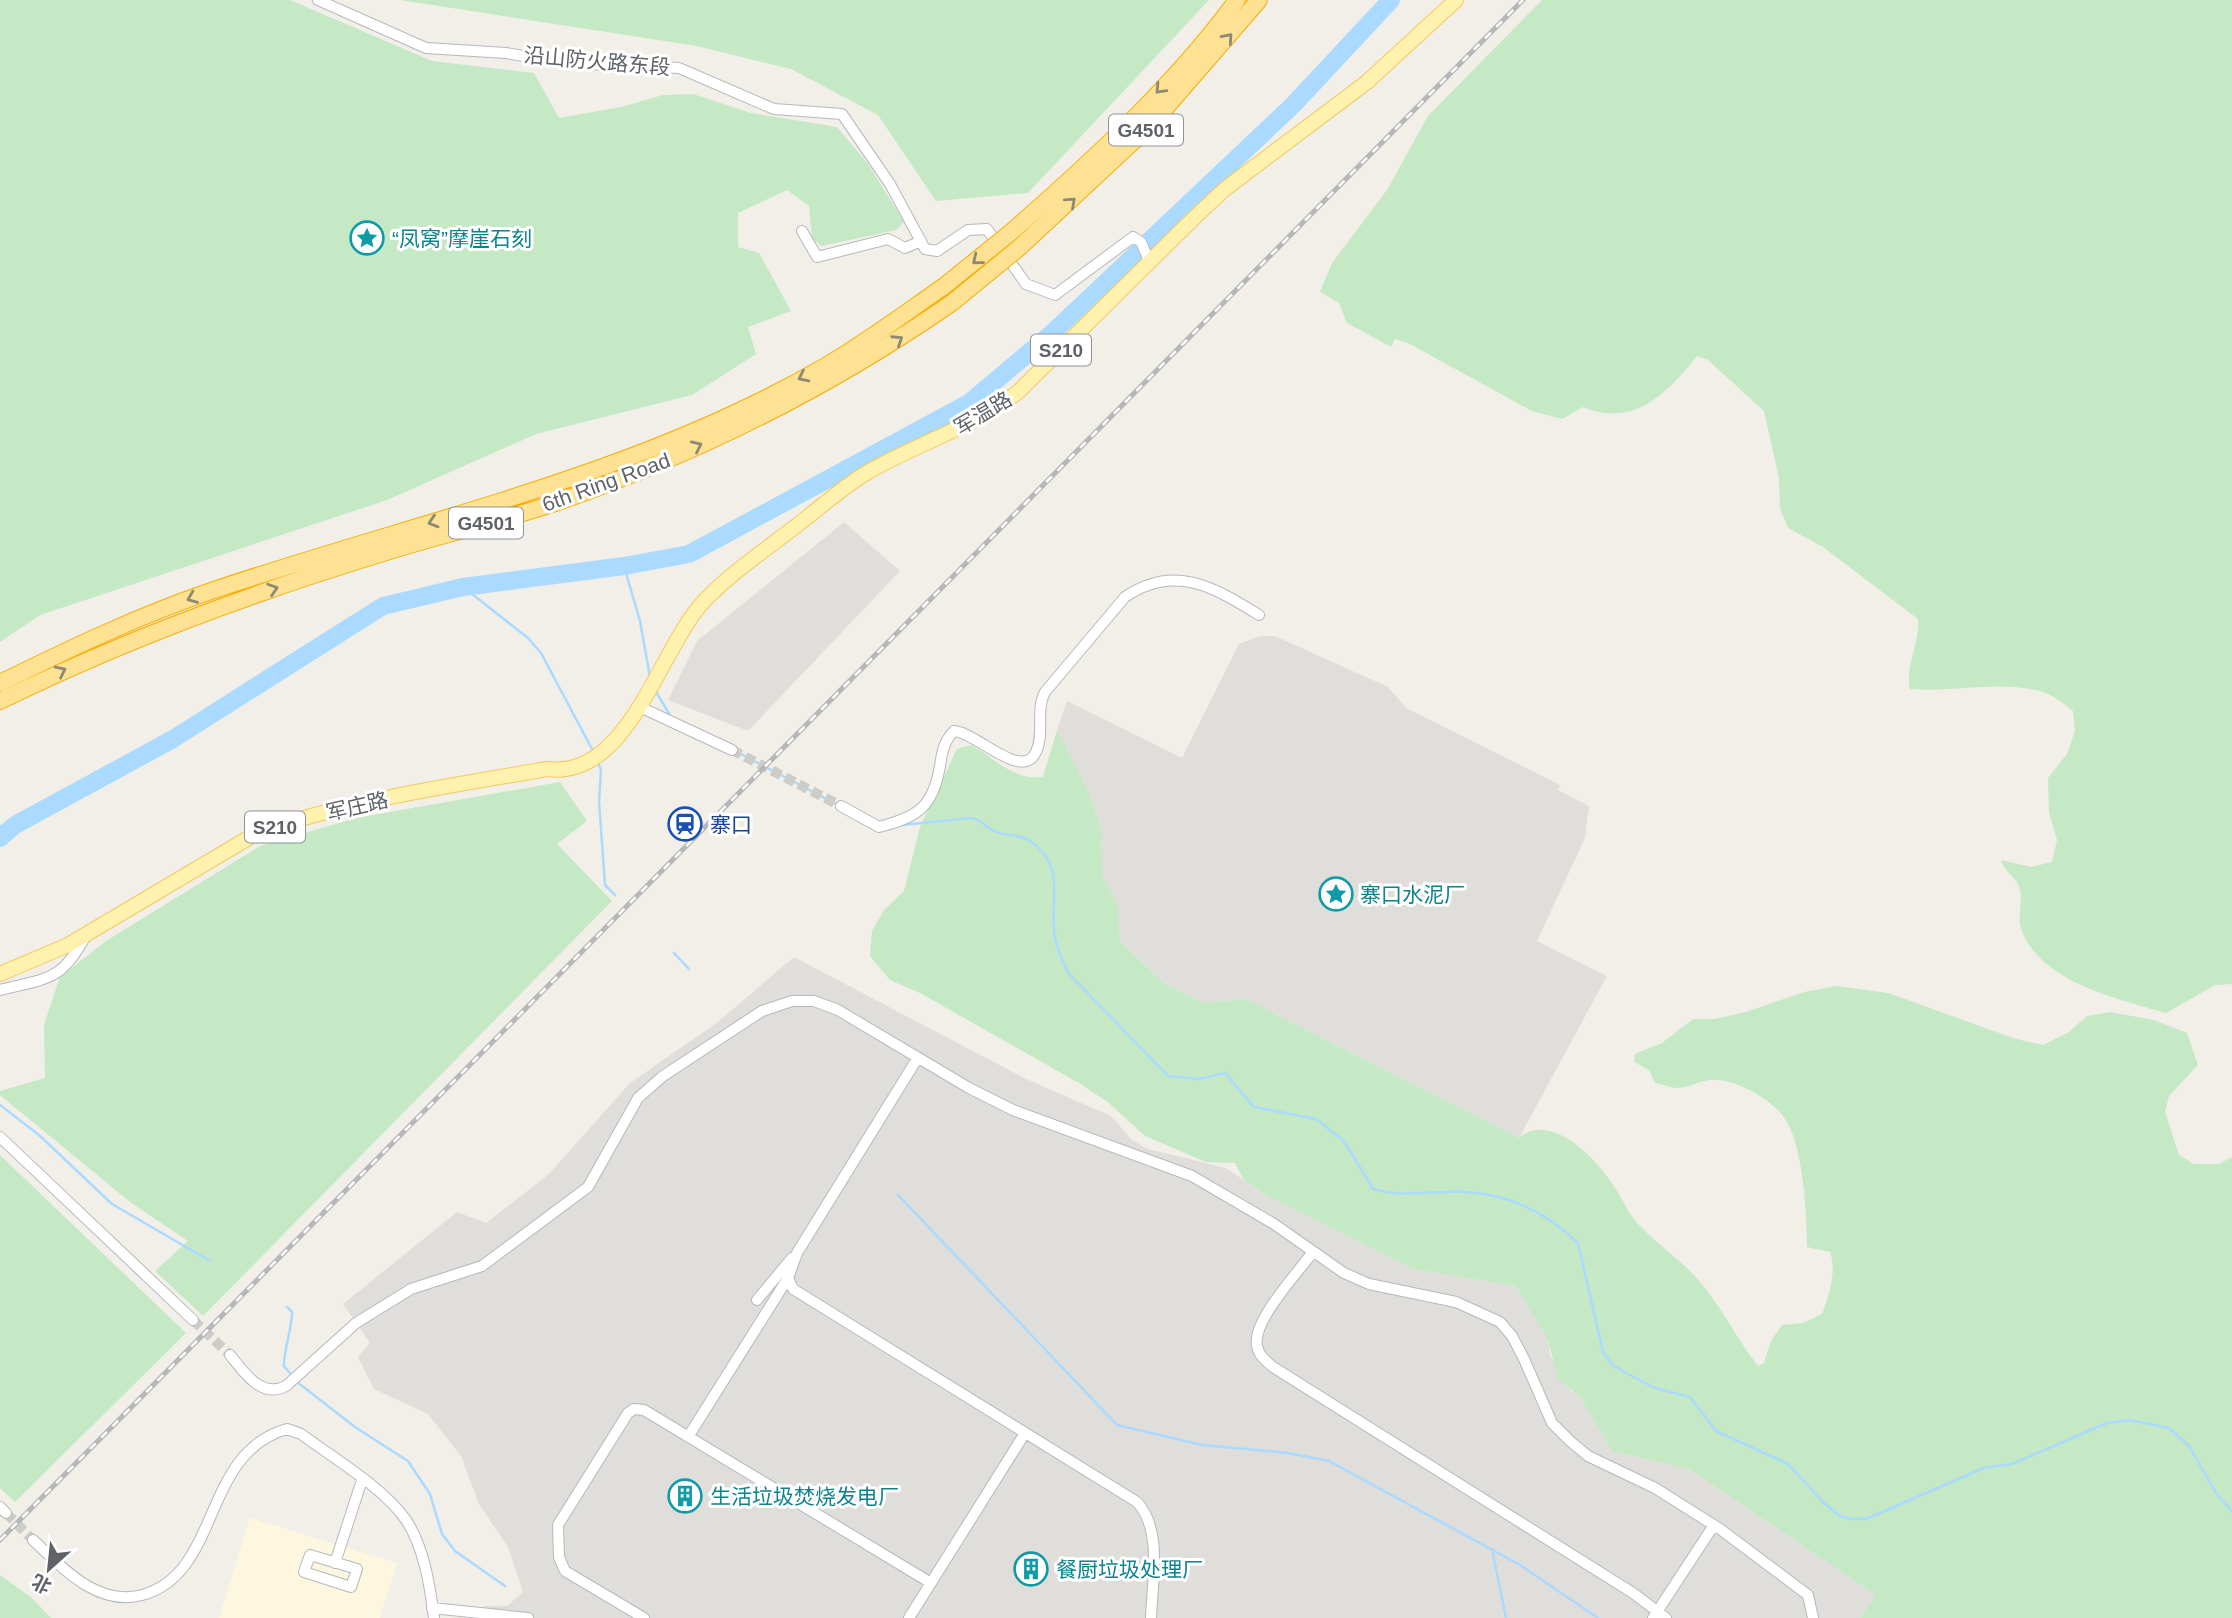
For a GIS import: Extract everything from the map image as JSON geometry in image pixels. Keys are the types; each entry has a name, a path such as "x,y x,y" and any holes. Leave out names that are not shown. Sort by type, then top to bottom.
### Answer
{"highway":[{"name":"6th Ring Road","path":"0,683 76,646 211,591 549,487 657,446 824,367 943,287 1074,177 1189,59 1237,0"},
{"name":"6th Ring Road","path":"0,701 84,660 218,607 379,554 556,502 665,461 834,380 953,302 1020,247 1150,126 1259,0"}],"main road":[{"name":"军温路","path":"640,707 690,620 726,580 867,472 991,413 1018,392 1225,189 1269,159 1367,82 1456,0"},
{"name":"军庄路","path":"0,974 68,945 257,833 288,822 426,790 547,769 566,772 605,749 629,725 640,707"}],"street":[{"name":"沿山防火路东段","path":"318,0 426,48 506,53 563,63 679,68 774,108 842,114 890,184 921,242"},
{"path":"802,231 817,257 888,239 905,248 921,242 925,249 937,251 968,230 987,229 1026,285 1055,295 1132,237 1141,242 1150,263"},
{"path":"841,806 879,827 905,820 919,812 930,798 944,746 954,731 965,731 1012,761 1031,759 1037,750 1038,710 1045,692 1125,597 1139,587 1166,579 1197,584 1222,592 1259,615"},
{"path":"640,707 732,750"},
{"path":"0,990 42,980 62,971 72,962 87,934"},
{"path":"230,1355 264,1389 276,1391 286,1386 356,1323 411,1289 482,1266 588,1187 648,1087 762,1010 792,1001 825,1004 917,1059 1019,1112 1192,1176 1274,1224 1312,1253 1369,1284 1456,1302 1500,1322 1512,1336 1524,1359 1552,1423 1570,1441 1588,1455 1655,1488 1714,1525 1808,1595 1813,1618"},
{"path":"757,1300 797,1253 917,1059"},
{"path":"0,1137 193,1320"},
{"path":"688,1437 788,1278 797,1253"},
{"path":"1312,1253 1258,1326 1257,1345 1261,1356 1273,1367 1658,1616 1714,1525"},
{"path":"788,1278 793,1289 1142,1507 1153,1548 1151,1618"},
{"path":"644,1618 565,1571 559,1557 558,1525 628,1413 634,1409 643,1410 931,1583"},
{"path":"33,1540 92,1589 115,1597 137,1596 159,1590 184,1569 228,1476 242,1459 275,1432 287,1429 301,1434 362,1480 396,1507 407,1520 424,1563 433,1613 528,1618"},
{"path":"909,1618 1025,1433"},
{"path":"335,1563 362,1480"},
{"path":"310,1555 335,1563 357,1569 351,1587 304,1572 310,1555"}],"shaded area":[{"path":"844,522 900,571 748,731 668,700 697,641"},
{"name":"寨口水泥厂","path":"1260,636 1275,636 1388,687 1406,708 1560,785 1558,790 1589,806 1585,838 1537,941 1607,976 1519,1138 1246,999 1204,1003 1164,983 1120,941 1117,903 1102,877 1101,828 1088,791 1057,730 1067,701 1182,758 1239,644"},
{"path":"794,957 1026,1079 1111,1116 1132,1140 1148,1149 1226,1168 1266,1195 1413,1269 1516,1286 1548,1340 1550,1355 1570,1390 1580,1397 1612,1451 1689,1469 1876,1595 1860,1618 483,1618 484,1606 507,1606 523,1592 508,1547 479,1504 461,1456 428,1414 374,1389 358,1357 370,1343 343,1304 457,1212 486,1223 549,1174 630,1083 718,1022"},
{"path":"250,1518 397,1563 380,1618 219,1618"}],"green space":[{"path":"0,0 290,0 432,61 534,73 559,118 621,107 663,95 693,94 751,113 837,127 868,164 904,222 896,230 822,246 812,239 809,206 787,190 738,213 738,247 759,253 791,311 748,327 756,354 692,395 536,434 387,500 40,615 0,642"},
{"path":"400,0 1209,0 1028,193 936,201 878,115 791,69 697,46"},
{"path":"1542,0 2232,0 2232,984 2215,985 2166,1013 2083,986 2045,963 2031,947 2020,924 2019,886 2001,860 2031,867 2052,862 2057,840 2049,812 2048,778 2067,754 2075,731 2073,711 2049,694 2030,689 1910,689 1909,671 1918,619 1823,547 1788,528 1780,508 1779,478 1764,411 1708,360 1697,356 1674,383 1648,404 1618,413 1583,407 1562,419 1532,411 1408,343 1395,339 1391,347 1347,323 1339,303 1320,292 1332,263 1387,190 1428,116"},
{"path":"1057,730 1088,791 1101,828 1102,876 1117,903 1120,941 1164,983 1204,1003 1246,999 1519,1138 1532,1131 1545,1130 1573,1142 1597,1164 1638,1224 1702,1285 1758,1366 1764,1363 1771,1341 1782,1325 1803,1323 1822,1314 1832,1275 1830,1252 1807,1247 1802,1178 1790,1127 1770,1103 1754,1092 1727,1081 1712,1080 1676,1088 1655,1083 1649,1070 1634,1062 1635,1054 1662,1043 1693,1019 1714,1019 1746,1012 1804,992 1837,986 1888,993 2016,1039 2043,1045 2069,1032 2087,1016 2110,1012 2154,1020 2187,1033 2198,1065 2169,1096 2165,1112 2179,1155 2194,1164 2219,1164 2232,1157 2232,1618 1860,1618 1876,1595 1689,1469 1612,1451 1580,1397 1558,1379 1548,1340 1516,1286 1413,1269 1266,1195 1244,1180 1235,1163 1206,1162 1145,1136 1109,1103 1079,1083 920,993 890,980 870,956 872,931 884,910 904,891 920,827 957,749 971,745 1022,776 1043,777"},
{"path":"560,782 587,821 557,844 612,901 203,1316 155,1271 188,1241 130,1202 0,1095 0,1091 45,1078 44,1025 60,977 106,941 260,846 356,818"},
{"path":"0,1155 186,1333 15,1502 0,1488"},
{"path":"0,1575 32,1598 51,1618 0,1618"}],"waterway":[{"path":"1147,243 1293,105 1391,0"},
{"path":"0,838 15,825 173,739 383,606 463,587 624,566 689,554 969,403 1050,335 1138,252"},
{"path":"624,566 640,621 650,677"},
{"path":"463,587 528,638 541,653 593,751"},
{"path":"655,690 671,717"},
{"path":"735,751 838,805"},
{"path":"597,760 601,770 599,801 605,885 615,895"},
{"path":"901,825 971,818 998,833 1026,839 1041,850 1052,870 1055,935 1069,974 1168,1076 1199,1079 1225,1073 1254,1107 1316,1119 1344,1141 1373,1189 1402,1193 1484,1194 1518,1204 1550,1220 1578,1243 1603,1352 1613,1365 1655,1388 1690,1397 1716,1431 1788,1464 1823,1502 1840,1516 1866,1519 1984,1468 2012,1464 2107,1423 2129,1420 2169,1428 2189,1446 2216,1493 2232,1511"},
{"path":"674,953 689,969"},
{"path":"0,1105 39,1135 112,1204 210,1261"},
{"path":"898,1195 1117,1425 1202,1445 1288,1453 1329,1461 1520,1565 1598,1618"},
{"path":"287,1307 292,1312 284,1366 293,1377"},
{"path":"297,1382 355,1427 408,1461 430,1494 442,1534 455,1551 505,1586"},
{"path":"1492,1549 1506,1618"}],"tunnel":[{"path":"732,750 841,806"},
{"path":"193,1320 230,1355"},
{"path":"6,1513 33,1540"}],"railway":[{"path":"0,1540 1523,0"}],"place":[{"name":"“凤窝”摩崖石刻","path":"367,238"},
{"name":"寨口","path":"685,824"},
{"name":"寨口水泥厂","path":"1336,894"},
{"name":"生活垃圾焚烧发电厂","path":"685,1496"},
{"name":"餐厨垃圾处理厂","path":"1031,1569"}]}
